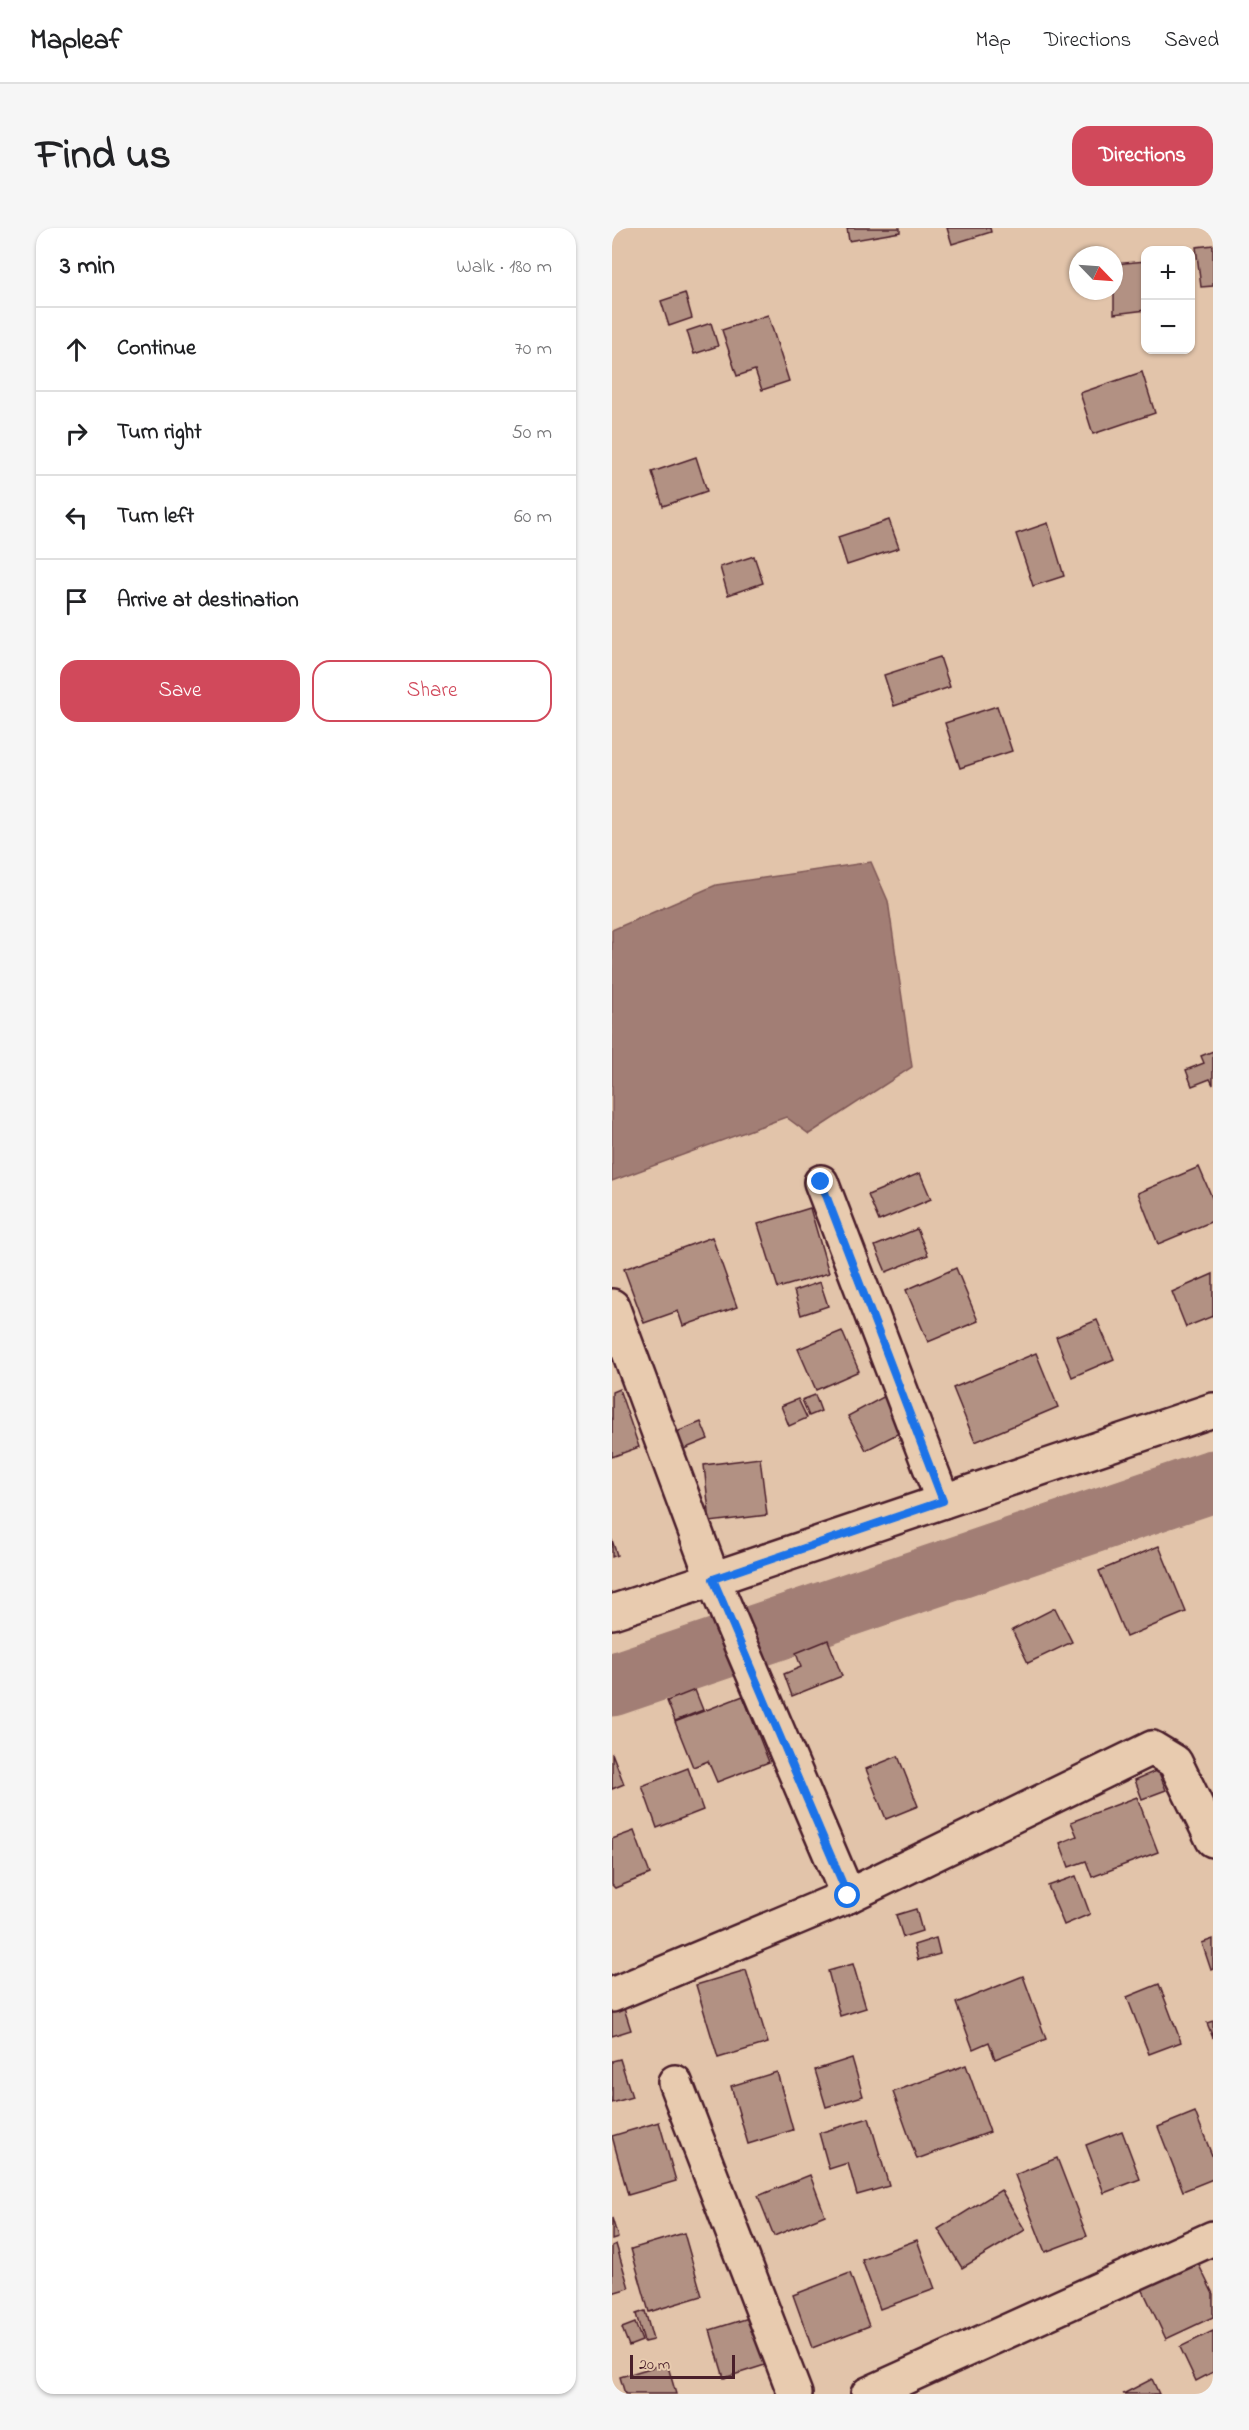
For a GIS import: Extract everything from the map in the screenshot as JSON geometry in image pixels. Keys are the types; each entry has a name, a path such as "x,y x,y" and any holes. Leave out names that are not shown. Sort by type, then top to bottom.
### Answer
{"street":[{"path":"821,1182 943,1501"},
{"path":"612,1306 713,1579 848,1896"},
{"path":"612,1612 1213,1410"},
{"path":"612,1995 848,1896 1152,1748 1175,1762 1213,1840"},
{"path":"675,2082 795,2394"},
{"path":"868,2394 1213,2238"}],"shaded area":[{"path":"871,862 888,901 912,1067 809,1134 786,1117 612,1181 612,930 716,885"}],"building":[{"path":"847,228 900,228 900,232 849,241"},
{"path":"947,228 990,228 991,232 952,244"},
{"path":"1213,245 1213,286 1201,287 1196,247"},
{"path":"1141,261 1141,311 1114,314 1114,300 1123,300 1123,263"},
{"path":"685,293 692,318 669,326 661,301"},
{"path":"768,315 789,381 762,390 755,370 737,376 722,330"},
{"path":"711,323 718,346 694,354 687,331"},
{"path":"1142,372 1155,413 1093,434 1080,393"},
{"path":"696,457 707,491 663,506 652,472"},
{"path":"889,520 899,548 847,565 838,537"},
{"path":"1048,523 1064,576 1033,586 1016,534"},
{"path":"754,556 763,583 728,595 720,567"},
{"path":"940,657 950,687 894,706 884,675"},
{"path":"997,706 1012,751 960,768 945,723"},
{"path":"1213,1051 1213,1085 1210,1079 1192,1086 1186,1070 1204,1063 1201,1056"},
{"path":"1199,1167 1213,1200 1213,1221 1158,1244 1138,1193"},
{"path":"920,1173 931,1199 879,1221 868,1195"},
{"path":"810,1208 829,1273 778,1288 758,1224"},
{"path":"917,1229 928,1255 886,1272 875,1246"},
{"path":"712,1237 737,1307 683,1326 678,1311 644,1323 624,1269"},
{"path":"956,1268 978,1321 928,1342 906,1290"},
{"path":"1213,1274 1213,1316 1186,1327 1172,1292"},
{"path":"820,1282 828,1306 801,1315 794,1291"},
{"path":"1097,1320 1114,1359 1072,1377 1056,1337"},
{"path":"842,1331 859,1371 816,1390 798,1349"},
{"path":"1036,1353 1058,1407 975,1442 953,1388"},
{"path":"619,1389 639,1447 612,1457 612,1392"},
{"path":"815,1395 821,1411 809,1416 802,1400"},
{"path":"887,1395 905,1430 866,1450 848,1416"},
{"path":"798,1399 807,1418 789,1426 781,1406"},
{"path":"701,1422 708,1439 679,1451 672,1434"},
{"path":"760,1458 767,1515 710,1522 704,1465"},
{"path":"612,1540 617,1555 612,1557"},
{"path":"1159,1546 1186,1612 1126,1637 1099,1571"},
{"path":"1055,1608 1072,1642 1028,1663 1012,1630"},
{"path":"828,1640 842,1676 792,1696 784,1674 801,1667 796,1653"},
{"path":"695,1690 703,1710 675,1721 667,1701"},
{"path":"743,1696 769,1762 717,1782 708,1761 693,1767 675,1722"},
{"path":"612,1753 624,1784 612,1789"},
{"path":"898,1756 918,1806 886,1819 866,1769"},
{"path":"688,1768 703,1810 657,1828 642,1786"},
{"path":"1158,1770 1166,1790 1142,1799 1135,1780"},
{"path":"1137,1797 1158,1852 1092,1877 1086,1861 1069,1867 1060,1843 1077,1836 1071,1822"},
{"path":"634,1831 650,1874 615,1888 612,1885 612,1839"},
{"path":"1076,1876 1090,1914 1064,1925 1048,1886"},
{"path":"916,1909 922,1931 903,1937 896,1915"},
{"path":"936,1938 940,1954 918,1960 914,1945"},
{"path":"1213,1939 1213,1969 1211,1970 1202,1943"},
{"path":"853,1964 866,2008 840,2016 828,1971"},
{"path":"746,1970 768,2043 718,2058 696,1985"},
{"path":"1023,1976 1046,2039 995,2059 989,2042 973,2049 956,2003"},
{"path":"1159,1984 1181,2042 1149,2054 1127,1997"},
{"path":"622,2002 631,2030 612,2036 612,2004"},
{"path":"1213,2021 1213,2038 1207,2023"},
{"path":"852,2058 863,2096 826,2107 815,2070"},
{"path":"620,2059 632,2097 612,2103 612,2061"},
{"path":"966,2065 990,2132 917,2159 893,2092"},
{"path":"777,2072 793,2130 748,2144 731,2086"},
{"path":"1195,2112 1213,2158 1213,2179 1183,2191 1158,2127"},
{"path":"869,2118 889,2186 857,2195 848,2163 829,2169 819,2133"},
{"path":"659,2122 676,2181 628,2195 612,2136"},
{"path":"1122,2131 1140,2179 1104,2193 1086,2145"},
{"path":"1057,2158 1087,2236 1045,2252 1015,2175"},
{"path":"810,2175 825,2215 774,2236 758,2196"},
{"path":"1001,2190 1025,2230 962,2268 938,2229"},
{"path":"612,2218 618,2238 612,2240"},
{"path":"684,2233 702,2296 649,2312 631,2249"},
{"path":"917,2240 935,2289 880,2309 862,2260"},
{"path":"616,2244 629,2288 612,2293 612,2246"},
{"path":"1194,2255 1213,2294 1213,2317 1166,2339 1139,2282"},
{"path":"850,2273 869,2326 812,2348 793,2295"},
{"path":"645,2311 653,2340 644,2342 636,2314"},
{"path":"752,2317 765,2365 724,2378 710,2330"},
{"path":"635,2323 642,2341 629,2346 622,2328"},
{"path":"1213,2331 1213,2372 1196,2381 1180,2347"},
{"path":"667,2363 676,2394 625,2394 620,2377"},
{"path":"1152,2379 1159,2394 1123,2394"}],"waterway":[{"path":"612,1685 1213,1481"}],"route":[{"path":"821,1182 943,1501 713,1579 848,1896"}]}
